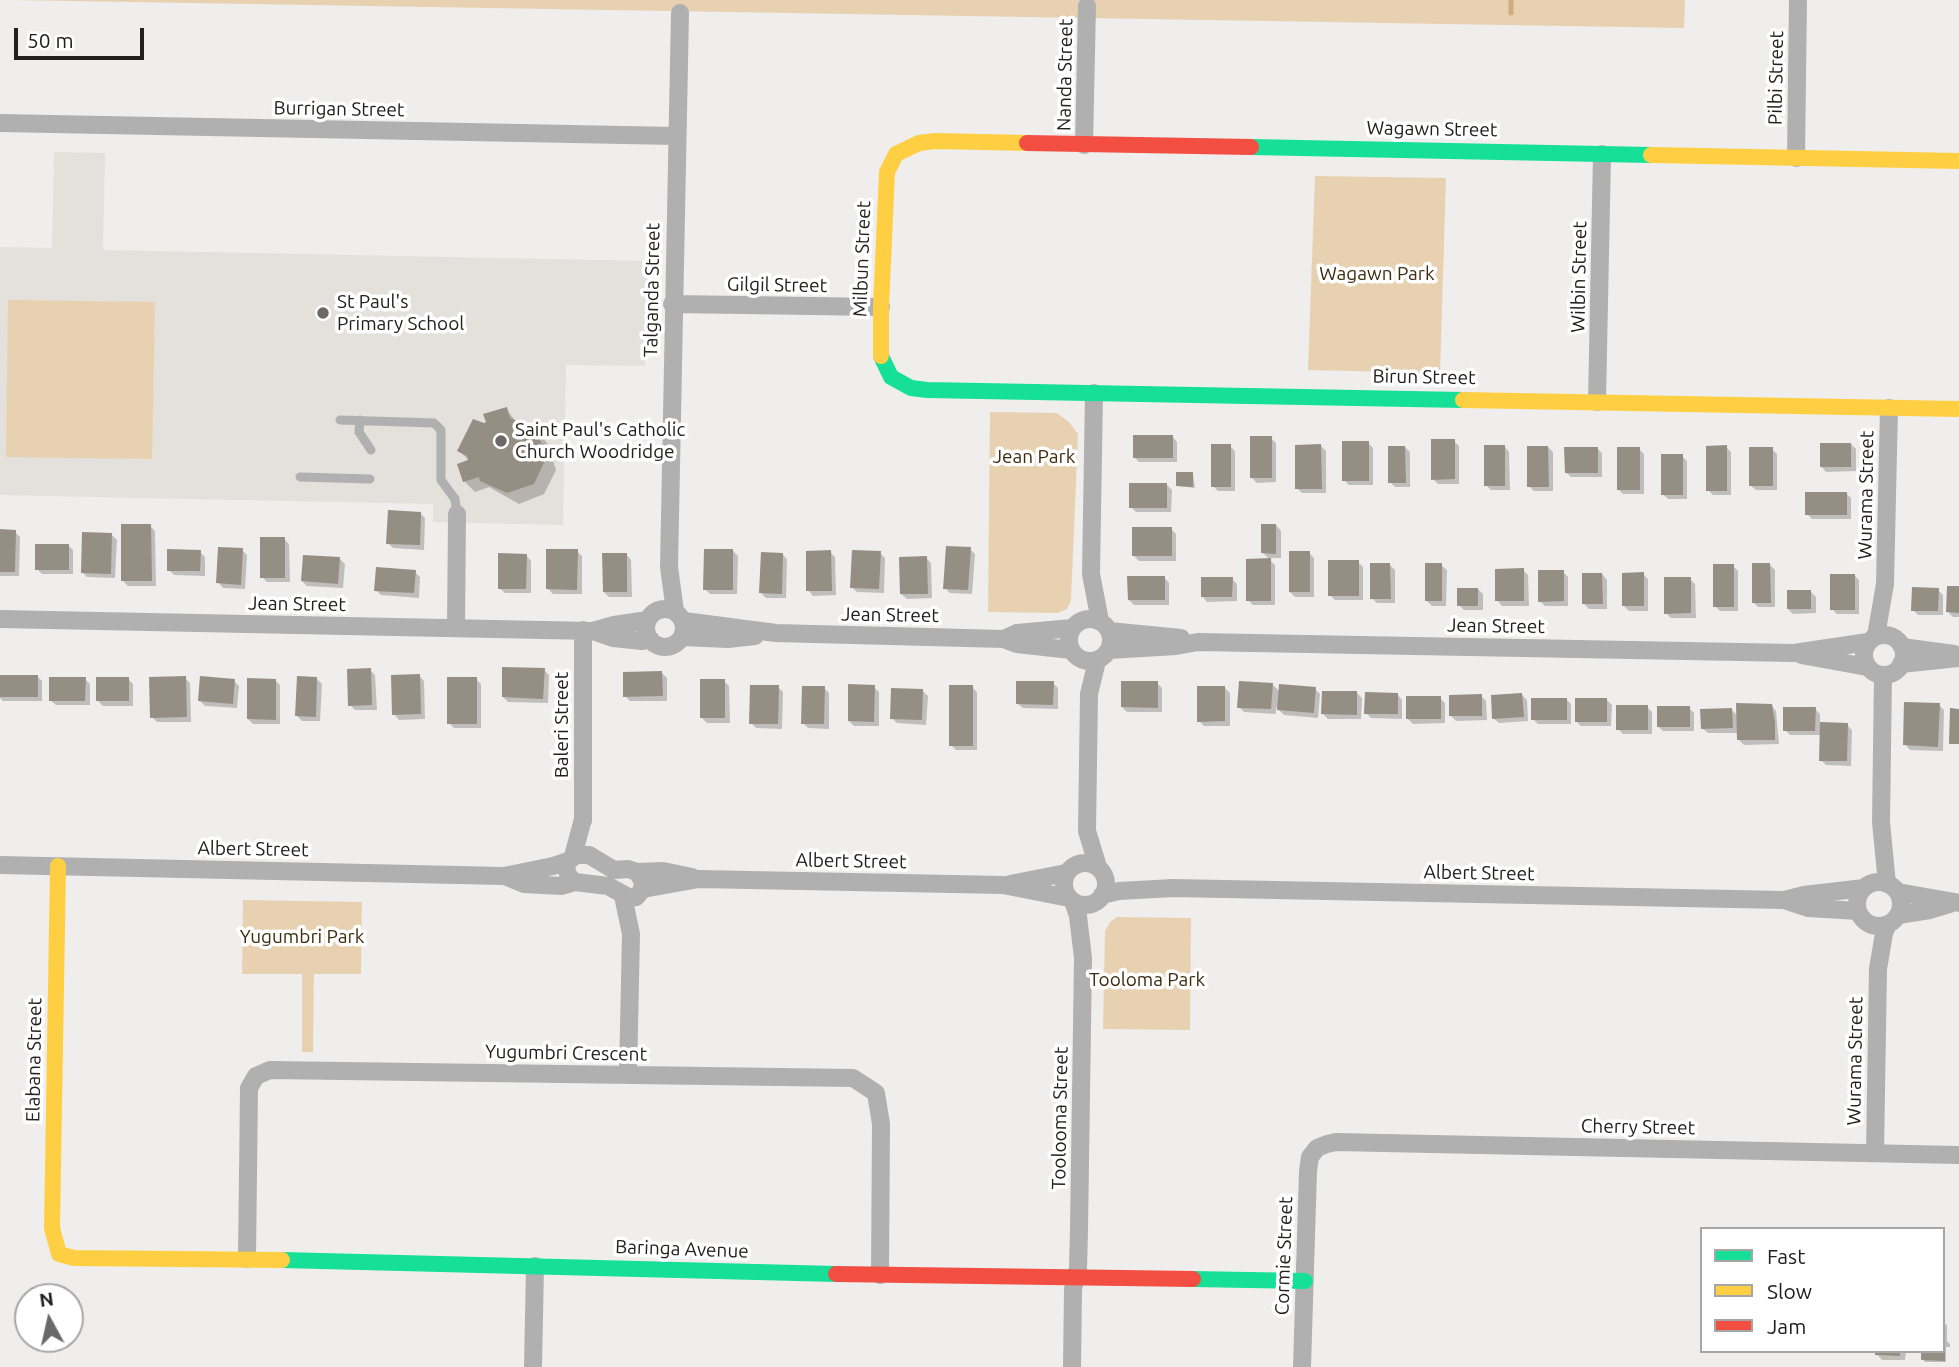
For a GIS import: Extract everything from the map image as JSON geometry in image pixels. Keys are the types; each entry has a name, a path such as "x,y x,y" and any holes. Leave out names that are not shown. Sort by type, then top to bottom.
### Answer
{"street":[{"name":"Pilbi Street","path":"1796,158 1798,0"},
{"name":"Nanda Street","path":"1084,145 1087,6"},
{"name":"Talganda Street","path":"649,639 647,633 669,620 666,570 680,13"},
{"name":"Burrigan Street","path":"0,123 676,136"},
{"name":"Wagawn Street","path":"905,148 934,141 1959,161"},
{"name":"Milbun Street","path":"891,377 881,355 887,172 896,154 905,148"},
{"name":"Wilbin Street","path":"1597,402 1602,154"},
{"name":"Gilgil Street","path":"673,304 881,307"},
{"name":"Birun Street","path":"891,377 911,388 927,390 1959,409"},
{"path":"1091,625 1094,393"},
{"name":"Wurama Street","path":"1875,671 1863,654 1888,645 1885,584 1889,408"},
{"path":"456,628 457,514"},
{"name":"Jean Street","path":"0,619 588,630 669,620 776,633 1004,639 1017,644 1089,655 1198,642 1794,653 1888,645 1959,656"},
{"name":"Jean Street","path":"588,630 613,638 649,639 658,646 669,647 669,620"},
{"path":"1089,655 1111,637 1091,625"},
{"path":"1089,655 1068,639 1091,625"},
{"name":"Jean Street","path":"1004,639 1017,633 1091,625 1174,636 1198,642"},
{"name":"Baleri Street","path":"577,857 583,820 588,630"},
{"path":"1880,887 1881,822 1875,671 1892,673 1888,645"},
{"name":"Jean Street","path":"1794,653 1875,671"},
{"path":"1089,655 1087,831 1106,882 1097,899"},
{"path":"1071,900 1063,886 1087,831"},
{"path":"575,882 567,873 577,857"},
{"name":"Albert Street","path":"0,865 504,876 553,866 577,857 607,867 637,872 663,871 699,879 1003,885 1084,905 1119,891 1173,888 1784,900 1804,895 1880,887 1956,903"},
{"name":"Albert Street","path":"1003,885 1086,863 1115,878 1173,888"},
{"name":"Elabana Street","path":"58,866 52,1228 59,1254"},
{"path":"628,1075 631,933 634,928 634,894 642,880 637,872"},
{"name":"Albert Street","path":"504,876 524,884 562,886 575,882 634,894 699,879"},
{"path":"1880,887 1901,903 1886,921 1864,919 1858,911 1858,899 1880,887"},
{"name":"Toolooma Street","path":"1083,958 1097,899"},
{"name":"Toolooma Street","path":"1071,900 1078,916 1083,958 1078,1268 1075,1279 1072,1367"},
{"name":"Albert Street","path":"1784,900 1808,908 1858,911"},
{"name":"Albert Street","path":"1886,921 1956,903"},
{"name":"Wurama Street","path":"1875,1153 1878,970 1886,921"},
{"name":"Yugumbri Crescent","path":"247,1259 249,1088 256,1076 270,1070 853,1078 876,1093 881,1124 880,1275"},
{"name":"Cherry Street","path":"1317,1148 1336,1142 1959,1155"},
{"name":"Cormie Street","path":"1302,1367 1308,1171 1310,1157 1317,1148"},
{"name":"Baringa Avenue","path":"59,1254 74,1258 247,1259 1075,1279 1305,1281"},
{"path":"533,1367 535,1266"}],"lane":[{"path":"340,420 434,423 441,430 441,480 455,499 457,514"},
{"path":"359,420 359,432 371,450"},
{"path":"300,477 370,479"}],"shaded area":[{"name":"St Paul's Primary School","path":"54,152 105,153 103,250 648,261 645,366 566,365 563,525 433,522 433,504 0,495 0,247 52,248"}],"green space":[{"path":"11,0 1685,0 1684,28"},
{"name":"Wagawn Park","path":"1315,176 1446,178 1440,373 1308,370"},
{"path":"8,300 155,302 152,459 6,457"},
{"name":"Jean Park","path":"990,412 1057,413 1069,422 1078,434 1071,600 1067,609 1057,613 988,612"},
{"name":"Yugumbri Park","path":"243,900 362,902 361,974 314,974 313,1052 302,1052 302,974 242,974"},
{"name":"Tooloma Park","path":"1117,917 1191,918 1190,1030 1103,1029 1105,931"}],"building":[{"name":"Saint Paul's Catholic Church Woodridge","path":"507,407 510,418 537,430 546,458 534,484 507,493 480,481 479,477 463,482 457,464 468,460 467,456 457,451 473,419 484,423 483,414"},
{"path":"1133,435 1173,435 1173,458 1133,458"},
{"path":"1250,436 1272,436 1272,478 1250,478"},
{"path":"1431,439 1455,439 1455,479 1431,480"},
{"path":"1342,441 1369,441 1369,481 1342,481"},
{"path":"1820,443 1851,443 1851,467 1820,467"},
{"path":"1211,444 1231,444 1231,487 1211,487"},
{"path":"1321,444 1322,489 1295,489 1295,445"},
{"path":"1484,445 1505,445 1505,486 1484,486"},
{"path":"1727,445 1727,491 1706,491 1706,446"},
{"path":"1388,446 1405,446 1406,483 1388,483"},
{"path":"1527,446 1548,446 1549,487 1527,487"},
{"path":"1564,447 1598,447 1598,473 1565,473"},
{"path":"1617,447 1640,447 1640,490 1617,490"},
{"path":"1749,447 1773,447 1773,486 1749,486"},
{"path":"1661,454 1683,454 1683,495 1661,495"},
{"path":"1176,472 1193,472 1193,487 1176,486"},
{"path":"1129,483 1167,483 1167,508 1129,508"},
{"path":"1805,492 1847,492 1847,515 1805,515"},
{"path":"388,510 421,512 420,545 386,544"},
{"path":"121,524 151,524 152,581 121,581"},
{"path":"1261,524 1276,524 1276,554 1261,553"},
{"path":"1132,527 1172,527 1172,556 1132,556"},
{"path":"0,529 16,530 15,572 0,572"},
{"path":"82,532 112,533 111,574 81,573"},
{"path":"260,537 285,537 285,578 260,578"},
{"path":"35,544 69,544 69,570 35,570"},
{"path":"946,546 971,547 968,590 943,589"},
{"path":"218,547 243,548 241,585 216,583"},
{"path":"167,549 201,550 200,571 167,571"},
{"path":"546,549 578,549 577,590 546,589"},
{"path":"704,549 733,549 733,590 703,590"},
{"path":"831,550 832,591 806,591 806,551"},
{"path":"852,550 881,551 879,589 850,588"},
{"path":"1289,551 1310,551 1310,592 1289,592"},
{"path":"761,552 783,553 782,594 759,593"},
{"path":"498,553 527,554 526,589 498,589"},
{"path":"602,553 627,553 627,592 603,592"},
{"path":"303,555 340,557 338,584 301,581"},
{"path":"927,556 928,594 900,594 899,557"},
{"path":"1271,558 1271,601 1246,601 1246,559"},
{"path":"1328,560 1359,560 1359,596 1328,596"},
{"path":"1370,563 1390,563 1391,599 1370,599"},
{"path":"1425,563 1442,563 1442,601 1425,601"},
{"path":"1752,563 1770,563 1771,603 1752,603"},
{"path":"1713,564 1734,564 1734,607 1713,607"},
{"path":"376,567 416,570 414,593 374,591"},
{"path":"1524,568 1524,601 1495,601 1495,569"},
{"path":"1538,570 1564,570 1564,601 1538,602"},
{"path":"1644,572 1644,606 1622,606 1622,573"},
{"path":"1582,573 1602,573 1603,604 1582,604"},
{"path":"1830,574 1855,574 1855,610 1830,610"},
{"path":"1127,576 1165,576 1165,600 1128,600"},
{"path":"1201,577 1233,577 1232,597 1201,597"},
{"path":"1664,577 1691,577 1691,613 1664,614"},
{"path":"1947,586 1959,586 1959,613 1946,612"},
{"path":"1912,587 1939,588 1938,611 1911,611"},
{"path":"1457,588 1478,588 1478,606 1457,606"},
{"path":"1787,590 1811,590 1811,609 1787,609"},
{"path":"502,667 545,668 543,699 502,697"},
{"path":"371,668 372,705 348,706 347,669"},
{"path":"662,671 663,696 623,697 623,672"},
{"path":"420,674 421,714 392,715 391,675"},
{"path":"0,675 38,675 38,697 0,697"},
{"path":"186,676 187,717 150,718 149,677"},
{"path":"200,676 235,679 233,704 198,701"},
{"path":"297,676 317,677 316,717 295,716"},
{"path":"49,677 86,677 85,701 49,701"},
{"path":"96,677 129,677 129,701 96,701"},
{"path":"447,677 477,677 477,724 447,724"},
{"path":"247,678 276,679 276,720 247,719"},
{"path":"700,679 725,679 725,718 700,718"},
{"path":"1016,681 1054,681 1053,705 1016,704"},
{"path":"1121,681 1158,681 1158,708 1121,707"},
{"path":"1239,681 1273,683 1271,709 1237,708"},
{"path":"848,684 875,685 874,722 848,721"},
{"path":"1279,684 1316,687 1314,713 1277,710"},
{"path":"750,685 779,685 778,724 749,724"},
{"path":"949,685 973,685 973,746 949,746"},
{"path":"802,686 825,686 824,724 801,724"},
{"path":"1197,686 1225,686 1225,721 1197,722"},
{"path":"891,688 923,689 922,720 890,719"},
{"path":"1322,691 1357,691 1357,715 1321,714"},
{"path":"1365,692 1398,693 1398,714 1364,714"},
{"path":"1522,693 1524,717 1492,719 1491,695"},
{"path":"1482,694 1482,716 1449,716 1449,695"},
{"path":"1406,696 1441,696 1441,719 1406,719"},
{"path":"1531,698 1567,698 1567,720 1531,720"},
{"path":"1575,698 1607,698 1607,722 1575,722"},
{"path":"1904,702 1940,703 1938,747 1903,745"},
{"path":"1736,703 1772,704 1775,740 1737,740"},
{"path":"1616,705 1648,705 1648,730 1616,730"},
{"path":"1657,706 1690,706 1690,727 1657,727"},
{"path":"1783,707 1816,707 1815,731 1783,731"},
{"path":"1732,708 1733,728 1701,729 1700,709"},
{"path":"1950,708 1959,709 1959,744 1949,744"},
{"path":"1820,722 1848,723 1847,761 1819,761"},
{"path":"1875,1353 1900,1353 1900,1356"},
{"path":"1921,1353 1945,1353 1945,1361 1921,1360"}],"waterway":[{"path":"1511,0 1511,13"}],"traffic: fast":[{"path":"1251,147 1651,155"},
{"path":"881,356 891,377 911,388 927,390 1463,400"},
{"path":"282,1260 836,1274"},
{"path":"1193,1279 1305,1281"}],"traffic: slow":[{"path":"881,356 887,172 896,154 919,143 935,141 1027,143"},
{"path":"1651,155 1959,161"},
{"path":"1463,400 1959,409"},
{"path":"58,866 52,1228 59,1254 74,1258 282,1260"}],"traffic: jam":[{"path":"1027,143 1251,147"},
{"path":"836,1274 1193,1279"}],"place":[{"name":"St Paul's Primary School","path":"323,313"},
{"name":"Saint Paul's Catholic Church Woodridge","path":"501,441"}]}
